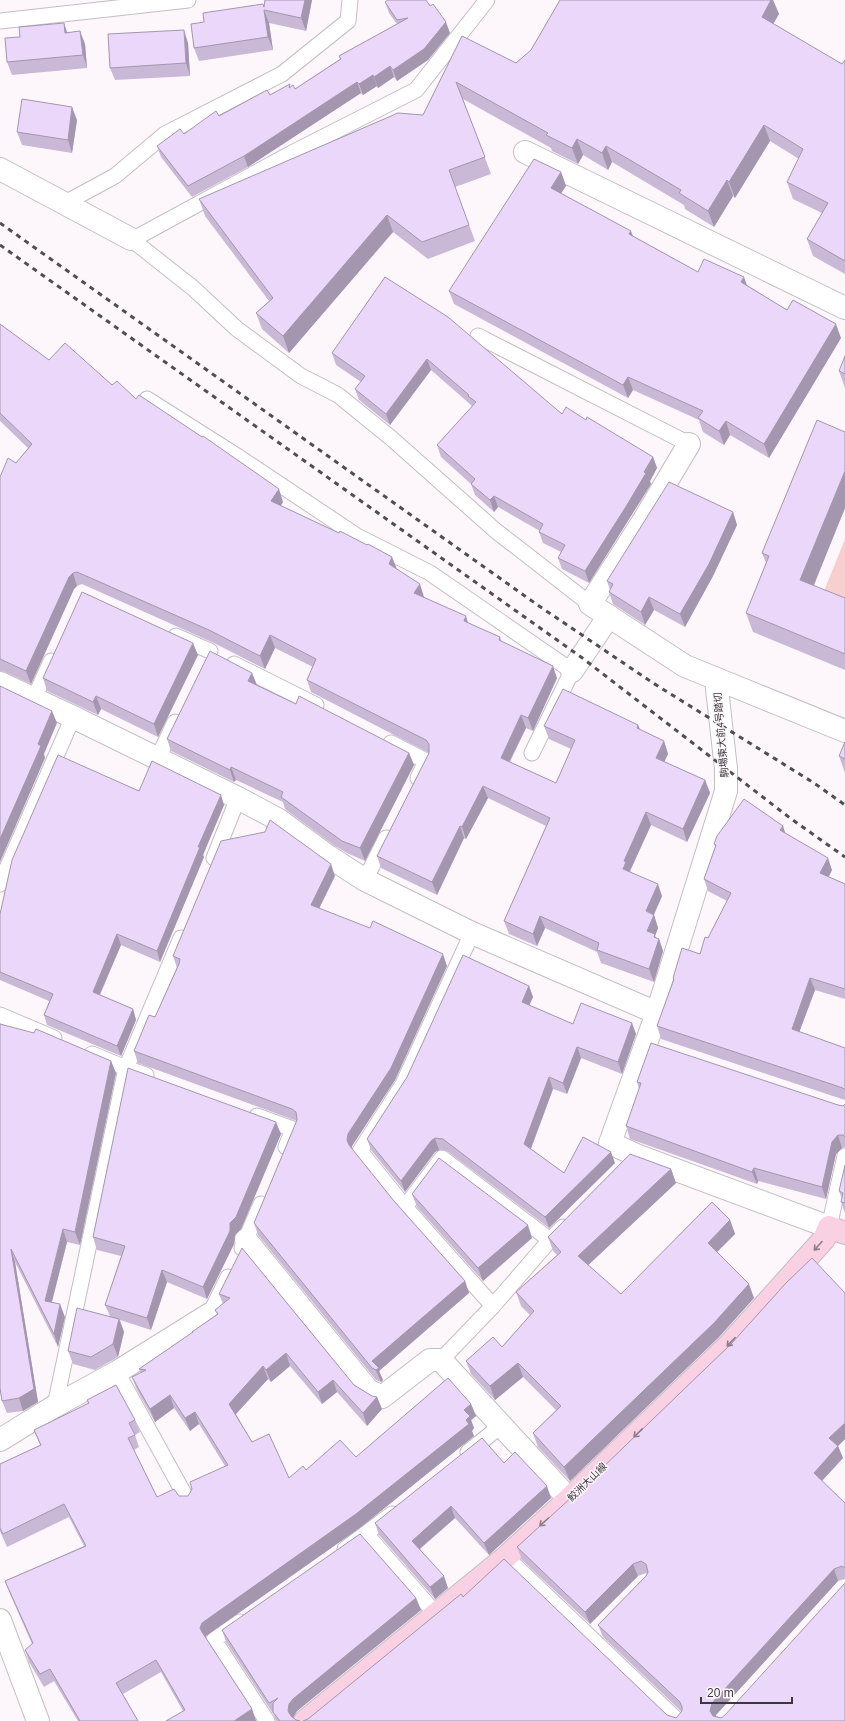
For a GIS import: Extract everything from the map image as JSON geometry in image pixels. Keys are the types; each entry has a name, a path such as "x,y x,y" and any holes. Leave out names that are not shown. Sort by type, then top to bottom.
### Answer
{"main road":[{"name":"鮫洲大山線","path":"304,1721 506,1557 569,1499 728,1346 824,1239 837,1230"}],"street":[{"path":"525,152 845,308"},
{"path":"0,169 65,203 136,237"},
{"path":"689,444 642,523 590,604 685,666 716,680 845,731"},
{"path":"572,671 609,616"},
{"name":"駒場東大前4号踏切","path":"716,680 726,769 726,791 657,1013 653,1045 610,1143 631,1160 837,1230"},
{"path":"0,683 158,758 279,820 328,856 365,880 472,933 657,1013"},
{"path":"246,1240 368,1390 382,1397 430,1360 441,1360 569,1499"},
{"path":"0,1440 55,1406 117,1372 210,1314"},
{"path":"0,1620 38,1721"}],"lane":[{"path":"0,21 188,0"},
{"path":"65,203 115,176 165,134 282,74 348,21 350,0"},
{"path":"487,0 416,90 292,153 136,237 237,329 301,376 338,395 391,438 496,530 590,604"},
{"path":"478,336 689,444"},
{"path":"147,399 237,456 357,536 430,573 572,671 532,753"},
{"path":"160,629 210,651 328,712"},
{"path":"34,699 56,649"},
{"path":"203,665 210,651"},
{"path":"158,758 182,708"},
{"path":"0,884 73,717"},
{"path":"377,736 426,761 412,789"},
{"path":"209,870 238,798"},
{"path":"365,880 394,824"},
{"path":"55,1406 126,1068 186,926"},
{"path":"472,933 402,1084 360,1151 405,1207 493,1306"},
{"path":"0,1015 126,1068 162,1081"},
{"path":"242,1110 293,1129 282,1157"},
{"path":"837,1230 845,1156"},
{"path":"405,1207 442,1158 550,1240"},
{"path":"210,1314 246,1240 267,1192"},
{"path":"441,1360 493,1306 550,1240 572,1218"},
{"path":"117,1372 188,1501"},
{"path":"458,1460 502,1426"},
{"path":"334,1556 366,1534 403,1505"},
{"path":"366,1534 436,1614"},
{"path":"506,1557 678,1721"},
{"path":"252,1614 214,1640 267,1721"},
{"path":"590,1637 601,1626"}],"shaded area":[{"path":"845,539 845,605 822,596"}],"building":[{"path":"265,0 305,0 301,18 264,10 268,37 194,48 191,24 204,22 203,13 263,4 264,7"},
{"path":"388,0 426,0 430,6 433,4 446,22 424,49 393,70 390,66 374,77 373,75 359,84 357,82 244,156 188,186 157,146 180,129 184,134 216,111 219,116 267,90 270,95 290,84 289,88 293,85 295,89 341,59 339,56 408,18 397,20 385,2"},
{"path":"560,0 771,0 762,17 842,64 845,60 845,261 807,239 828,203 787,182 803,149 764,125 729,182 727,180 708,211 679,193 681,190 606,146 602,153 577,139 572,148 546,135 548,133 456,82 485,157 449,170 469,225 422,242 387,215 283,336 256,313 273,298 199,199 398,113 423,115 462,36 516,63 531,50"},
{"path":"64,23 65,33 80,31 83,55 7,62 5,38 20,37 19,27"},
{"path":"184,30 186,63 110,68 108,34"},
{"path":"22,99 72,107 68,140 17,132"},
{"path":"534,159 561,172 551,188 631,231 629,234 698,272 704,259 744,277 741,282 787,310 793,300 836,324 764,444 726,421 719,431 698,418 703,411 628,377 623,385 449,291"},
{"path":"385,277 448,317 562,414 566,407 586,420 587,417 653,457 644,472 646,473 627,505 585,571 558,558 565,545 539,532 543,524 494,496 490,500 471,484 475,479 437,445 476,402 427,359 386,414 355,389 365,376 332,353"},
{"path":"0,324 49,360 65,343 112,385 117,381 136,399 139,395 202,437 203,436 279,489 271,501 339,533 340,531 392,557 389,564 420,584 414,593 466,616 464,621 500,637 499,640 553,666 528,718 521,715 501,758 556,783 575,740 544,726 563,689 638,725 637,728 664,741 656,758 705,780 683,829 646,812 624,861 626,862 623,869 658,884 646,911 654,915 647,931 655,934 654,937 659,939 649,969 597,950 599,943 540,916 533,934 504,921 550,818 483,786 462,827 460,826 432,882 377,856 429,753 429,744 426,740 307,680 316,659 270,635 260,656 209,630 77,572 73,573 69,577 26,671 0,659 0,477 8,458 16,463 32,444 0,413"},
{"path":"845,356 845,374 839,371"},
{"path":"817,420 845,432 845,471 800,580 845,598 845,654 746,613 769,556 762,553"},
{"path":"669,482 733,512 709,564 680,614 649,597 641,612 609,592 613,584 607,581"},
{"path":"82,592 193,643 154,724 96,696 93,702 43,678"},
{"path":"210,651 252,673 248,681 296,704 299,696 409,753 360,848 342,841 281,797 283,792 231,767 230,770 167,739"},
{"path":"0,686 52,711 38,744 41,746 0,839"},
{"path":"845,742 845,759 839,756"},
{"path":"58,755 139,791 152,761 221,795 198,847 200,847 157,951 117,934 93,992 133,1009 117,1046 44,1015 53,994 0,972 0,914 12,860"},
{"path":"744,799 783,826 780,830 828,858 820,873 845,884 845,989 810,978 792,1029 845,1048 845,1090 843,1088 657,1026 674,979 673,978 682,948 700,954 705,937 708,938 731,893 704,879 716,845 714,844 717,836"},
{"path":"270,820 331,864 311,905 370,928 373,921 443,954 391,1068 348,1134 347,1140 349,1145 394,1201 465,1281 372,1361 379,1368 376,1370 372,1368 254,1223 297,1120 296,1112 292,1109 134,1051 149,1015 155,1017 179,964 180,959 173,956 221,841 265,832"},
{"path":"463,955 529,986 522,1002 573,1024 581,1003 632,1023 618,1062 577,1047 563,1083 549,1077 524,1144 564,1173 583,1137 611,1152 545,1217 443,1139 435,1138 431,1141 401,1181 367,1139 407,1077"},
{"path":"0,1024 34,1033 36,1029 111,1061 75,1232 63,1229 45,1301 60,1304 54,1334 11,1249 34,1389 19,1398 2,1401 0,1388"},
{"path":"651,1043 838,1105 843,1106 845,1104 845,1137 843,1135 838,1135 832,1142 822,1187 754,1168 752,1172 626,1126 641,1083 637,1082"},
{"path":"128,1068 276,1122 236,1217 230,1223 230,1231 203,1287 162,1270 147,1318 105,1305 125,1246 93,1237"},
{"path":"630,1154 671,1169 578,1256 621,1294 712,1202 730,1220 708,1243 749,1284 714,1323 564,1467 533,1433 561,1406 518,1363 490,1386 466,1361 493,1337 502,1347 534,1311 516,1292 561,1252 548,1237"},
{"path":"439,1158 528,1225 478,1268 412,1194"},
{"path":"845,1165 845,1203 841,1202 843,1193 839,1191"},
{"path":"242,1248 354,1385 372,1396 377,1397 363,1413 333,1380 318,1392 286,1353 266,1370 263,1366 229,1404 252,1442 269,1434 289,1478 303,1466 306,1470 340,1440 356,1457 448,1378 471,1404 464,1410 470,1416 466,1420 469,1424 356,1514 202,1623 200,1628 202,1632 252,1709 234,1721 166,1721 185,1710 156,1660 116,1683 138,1721 80,1721 50,1669 40,1674 25,1650 33,1643 5,1581 86,1546 64,1504 3,1534 0,1528 0,1464 41,1445 34,1430 89,1403 87,1400 116,1385 135,1420 129,1423 135,1435 128,1438 157,1497 174,1489 179,1496 188,1496 192,1489 190,1482 228,1465 195,1412 185,1418 170,1395 150,1409 132,1377 146,1370 139,1369 218,1314 215,1310 230,1298 219,1294"},
{"path":"812,1258 845,1293 845,1423 829,1438 838,1446 814,1473 845,1503 845,1568 842,1566 834,1569 712,1703 710,1711 713,1716 721,1718 725,1715 845,1583 845,1721 303,1721 308,1719 461,1594 463,1597 504,1559 667,1715 676,1718 682,1711 680,1702 598,1625 646,1576 648,1572 646,1564 641,1561 633,1564 585,1612 517,1547 573,1496 732,1343 786,1283"},
{"path":"77,1308 119,1319 113,1344 91,1357 68,1351"},
{"path":"482,1438 504,1463 515,1452 547,1486 484,1543 451,1506 412,1541 444,1576 430,1587 375,1523"},
{"path":"360,1534 416,1598 293,1699 289,1704 288,1711 291,1716 300,1721 280,1721 273,1712 273,1703 278,1698 269,1703 222,1630"}],"railway":[{"path":"0,223 539,606 653,683 814,783 845,805"},
{"path":"0,245 581,657 790,818 845,857"}]}
